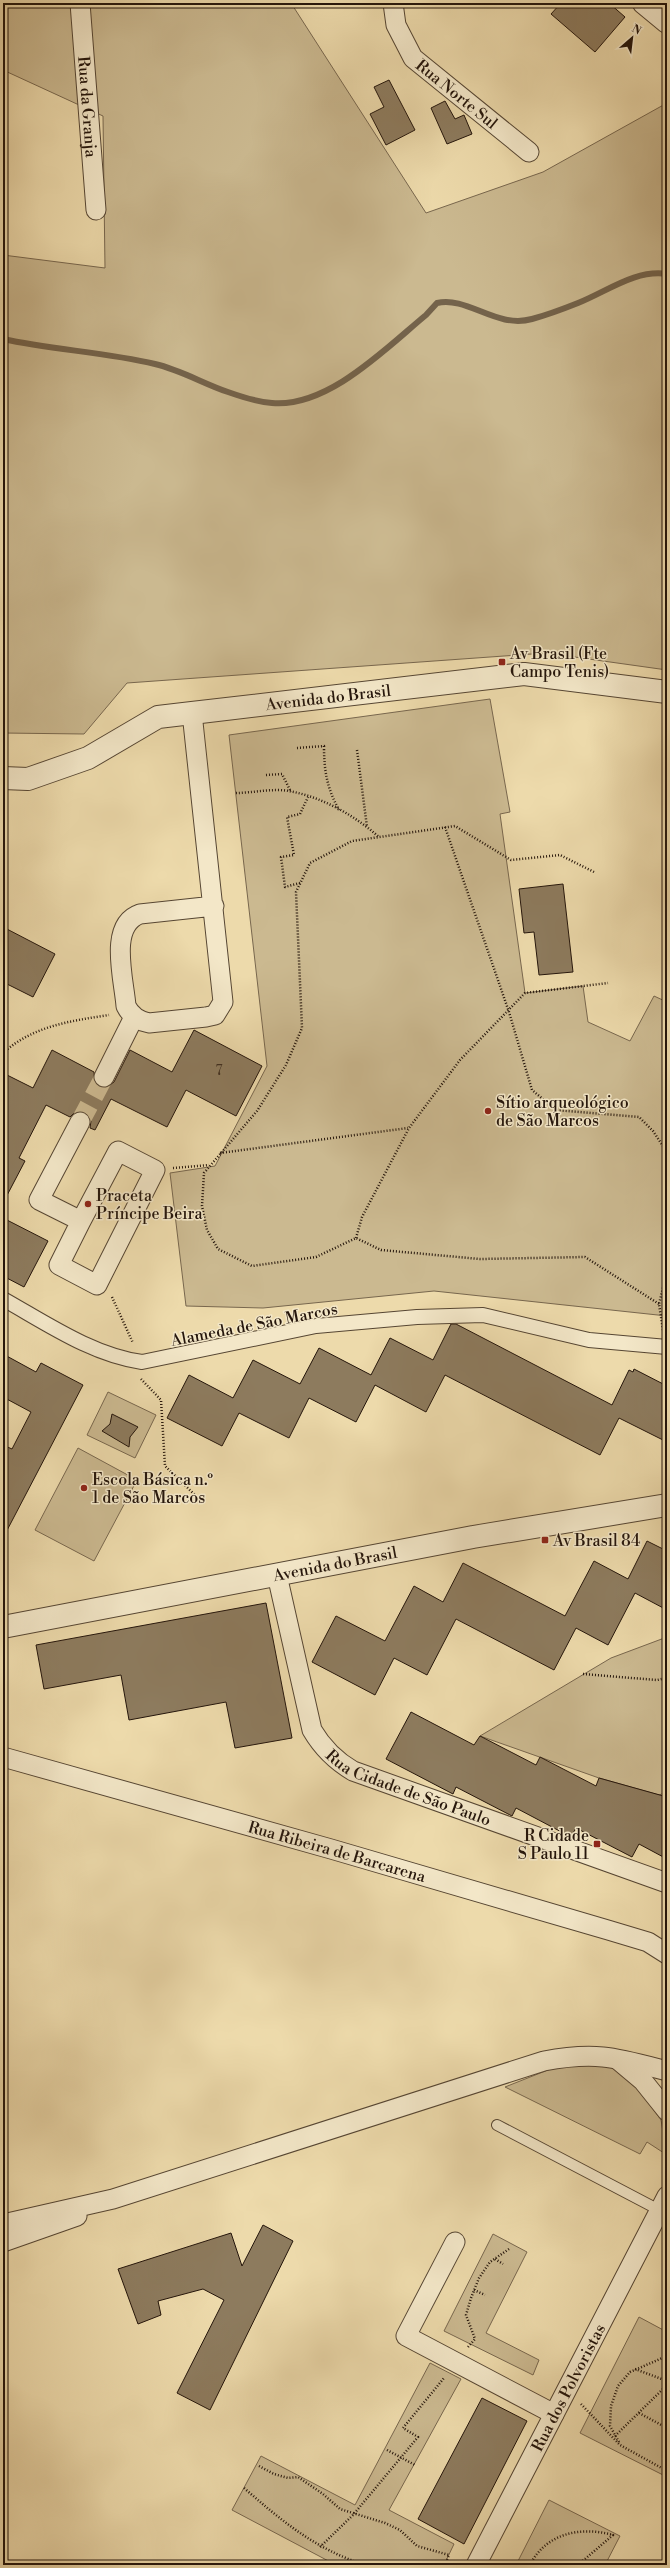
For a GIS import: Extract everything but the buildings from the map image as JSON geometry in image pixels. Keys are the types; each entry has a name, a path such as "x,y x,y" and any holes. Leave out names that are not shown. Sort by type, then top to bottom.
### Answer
{"street":[{"name":"Rua da Granja","path":"80,3 96,210"},
{"name":"Rua Norte Sul","path":"393,3 396,25 413,58 529,152"},
{"path":"644,3 667,22"},
{"name":"Avenida do Brasil","path":"3,778 28,779 88,758 158,717 524,674 667,692"},
{"path":"192,713 214,906 223,1002 220,1010 215,1015 206,1017 149,1023 132,1014 126,1006 120,939 126,923 131,918 140,914 214,906"},
{"path":"104,1076 132,1014"},
{"path":"80,1122 39,1200 81,1221"},
{"path":"118,1151 155,1170 97,1285 59,1265 81,1221 118,1151"},
{"name":"Alameda de São Marcos","path":"3,1299 76,1340 123,1359 142,1362 316,1326 417,1317 483,1315 589,1340 666,1347"},
{"name":"Avenida do Brasil","path":"3,1627 473,1537 667,1505"},
{"name":"Rua Cidade de São Paulo","path":"277,1575 312,1730 319,1742 342,1765 353,1771 667,1883"},
{"name":"Rua Ribeira de Barcarena","path":"3,1757 324,1846 608,1930 648,1942 667,1954"},
{"path":"3,2224 113,2199 544,2061 592,2055 614,2057 667,2071"},
{"path":"614,2057 643,2081 667,2111"},
{"path":"3,2242 65,2221 113,2199"},
{"name":"Rua dos Polvoristas","path":"476,2565 665,2203"},
{"path":"455,2242 406,2336 554,2414"}],"lane":[{"name":"Rua dos Polvoristas","path":"496,2125 665,2203"}],"path":[{"path":"297,748 324,746 324,772 329,792 339,810"},
{"path":"357,750 367,827"},
{"path":"266,775 282,774 291,792"},
{"path":"236,793 291,792 308,797 360,820 379,837"},
{"path":"300,883 285,887 281,857 294,855 287,817 300,814 308,797"},
{"path":"594,872 560,855 511,860 455,826 352,841 310,863 296,892 302,1028 286,1065 257,1111 204,1173 202,1206 207,1230 218,1249 252,1266 316,1257 356,1238 362,1217 409,1128 460,1060 509,1012 525,993 608,983"},
{"path":"445,827 509,1012 532,1090 556,1110 639,1117 653,1131 667,1152"},
{"path":"3,1053 16,1041 47,1026 132,1014"},
{"path":"220,1153 409,1128"},
{"path":"155,1170 210,1165"},
{"path":"356,1238 381,1250 457,1257 585,1258 659,1304"},
{"path":"666,1347 659,1304 667,1272"},
{"path":"97,1285 112,1297 142,1362"},
{"path":"123,1359 160,1400 165,1466 195,1495"},
{"path":"583,1674 657,1680 667,1678"},
{"path":"320,2547 353,2515 418,2437 403,2428 475,2339 466,2315 478,2278 495,2259 509,2249"},
{"path":"495,2259 503,2264"},
{"path":"474,2290 485,2295"},
{"path":"620,2445 610,2426 611,2406 618,2386 635,2369 667,2356"},
{"path":"635,2369 667,2381"},
{"path":"615,2436 667,2385"},
{"path":"567,2389 593,2419 620,2445 667,2470"},
{"path":"639,2413 667,2428"},
{"path":"386,2450 415,2465"},
{"path":"258,2466 274,2474 288,2478 298,2477 308,2482 340,2509 353,2515 371,2517 400,2530 417,2546 450,2555 445,2565"},
{"path":"244,2488 297,2532 320,2547 365,2565"},
{"path":"530,2565 535,2555 554,2538 580,2531 600,2531 613,2535 578,2565"}],"shaded area":[{"path":"3,3 291,3 426,213 543,172 667,103 667,670 546,653 127,683 84,734 3,733 3,255 105,268 103,116 3,70"},
{"path":"490,699 510,812 500,814 525,993 583,986 588,1022 630,1041 654,996 667,1002 667,1316 434,1291 263,1308 186,1306 170,1173 215,1166 267,1066 229,735"},
{"path":"108,1392 156,1415 135,1458 87,1435"},
{"path":"78,1448 137,1480 94,1561 35,1530"},
{"path":"667,1637 667,1792 659,1795 599,1778 480,1736 611,1658"},
{"path":"607,2063 633,2081 661,2120 667,2155 647,2142 640,2154 505,2087 563,2064"},
{"path":"493,2234 527,2252 486,2333 539,2360 533,2375 444,2331"},
{"path":"639,2317 667,2332 667,2477 580,2433"},
{"path":"430,2363 461,2379 389,2510 454,2544 444,2565 336,2565 232,2510 261,2456 355,2505"},
{"path":"549,2500 620,2536 605,2565 516,2565"}],"waterway":[{"path":"3,339 155,364 239,396 261,402 293,402 314,396 335,386 355,373 426,315 437,303 449,302 460,304 506,320 519,321 532,319 567,307 633,278 655,273 667,274"}],"tunnel":[{"path":"80,1122 104,1077"}],"place":[{"name":"Av Brasil (Fte Campo Tenis)","path":"502,662"},
{"name":"Sítio arqueológico de São Marcos","path":"488,1111"},
{"name":"Praceta Príncipe Beira","path":"88,1204"},
{"name":"Escola Básica n.º 1 de São Marcos","path":"84,1488"},
{"name":"Av Brasil 84","path":"545,1540"},
{"name":"R Cidade S Paulo 11","path":"597,1844"}]}
